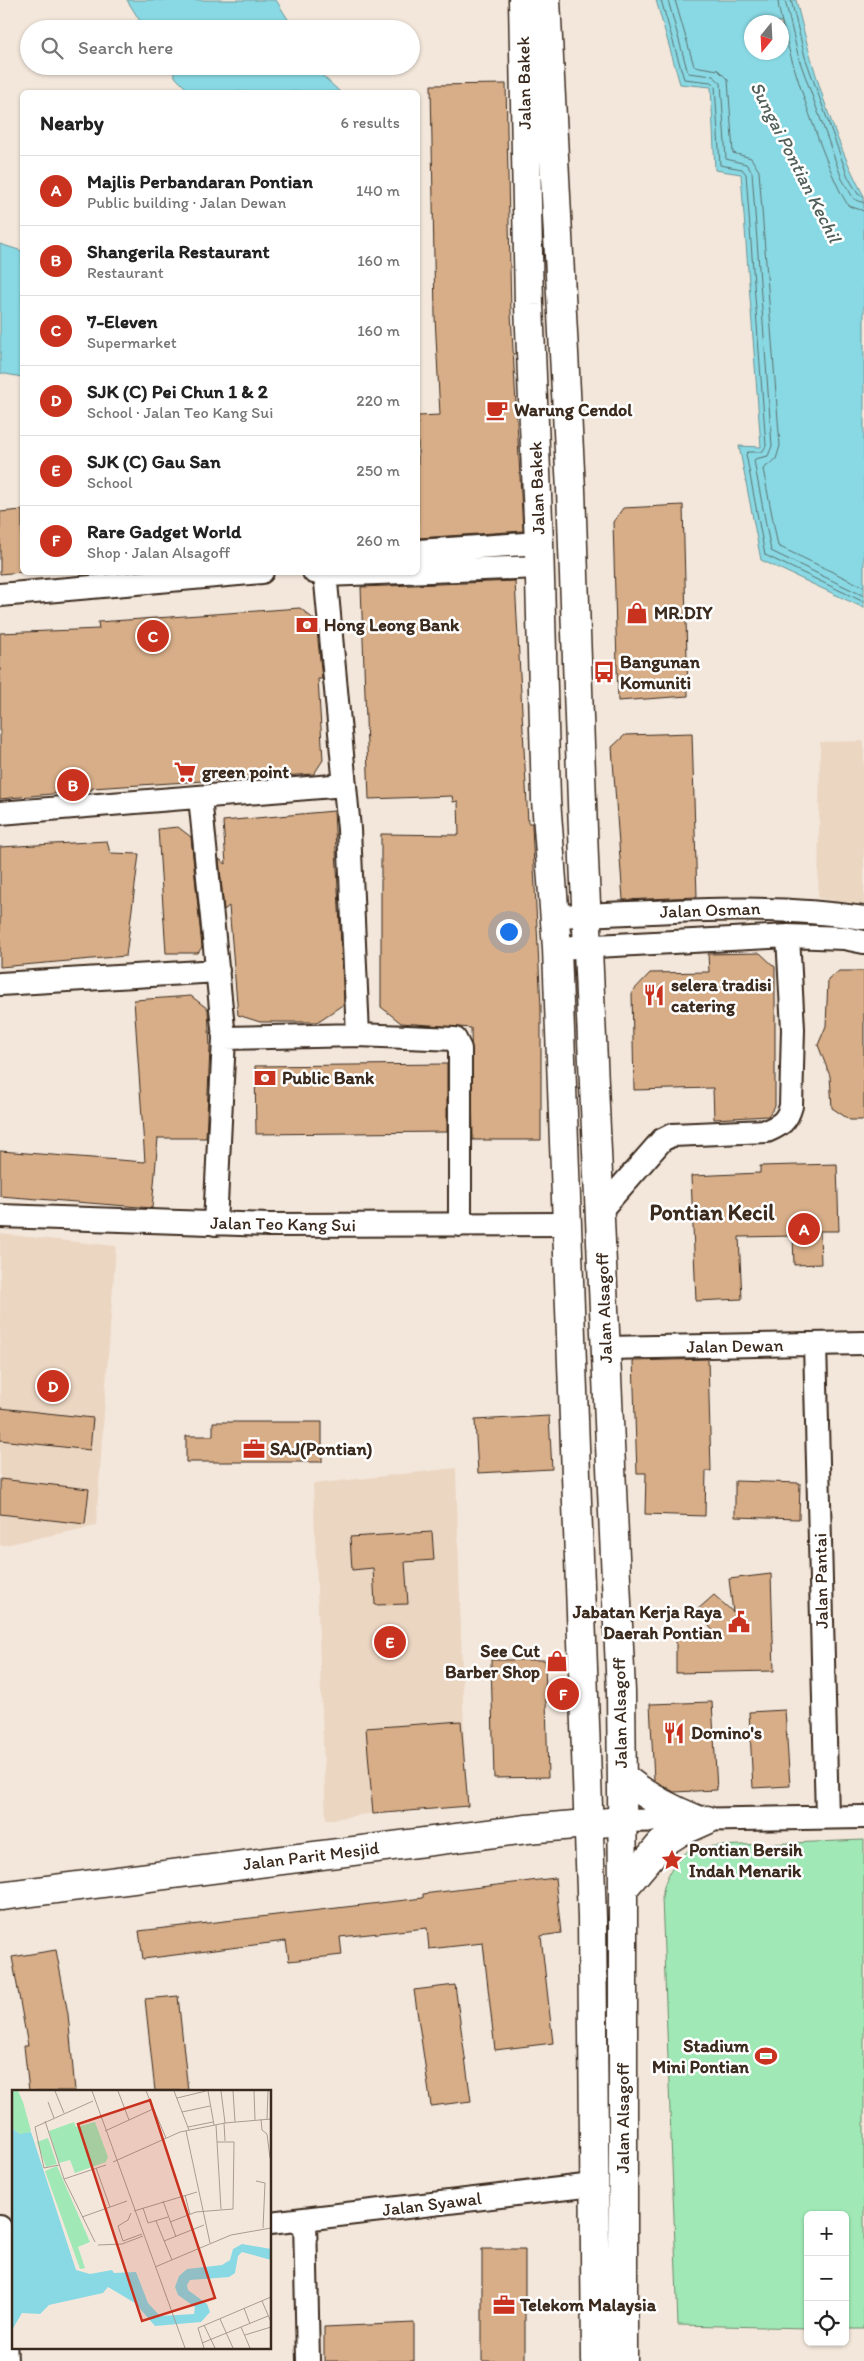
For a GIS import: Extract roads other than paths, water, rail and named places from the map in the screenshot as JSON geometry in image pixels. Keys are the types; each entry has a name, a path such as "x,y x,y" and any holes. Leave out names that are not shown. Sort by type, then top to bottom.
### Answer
{"main road":[{"name":"Jalan Bakek","path":"523,0 529,305 546,800 555,916"},
{"name":"Jalan Bakek","path":"546,0 571,490 587,915"},
{"name":"Jalan Alsagoff","path":"587,915 621,1692 623,2361"},
{"name":"Jalan Alsagoff","path":"555,916 592,1918 596,2361"},
{"path":"622,1776 638,1791 670,1809 702,1820"},
{"path":"623,1889 661,1844 702,1820"},
{"name":"Jalan Parit Mesjid","path":"0,1896 588,1823 622,1821"}],"street":[{"path":"420,551 539,555"},
{"path":"420,565 539,555"},
{"path":"0,595 228,575"},
{"path":"321,575 345,785 358,1035"},
{"path":"0,813 345,785"},
{"path":"200,797 224,1038 215,1224"},
{"name":"Jalan Osman","path":"555,916 772,908 864,918"},
{"path":"600,1212 662,1140 672,1135 767,1131 780,1125 788,1116 791,1106 793,1029 788,936"},
{"name":"Jalan Osman","path":"557,948 788,936 844,938 864,942"},
{"path":"0,984 218,971"},
{"path":"224,1038 358,1035 455,1039 460,1049 460,1225"},
{"name":"Jalan Teo Kang Sui","path":"0,1216 215,1224 567,1224"},
{"name":"Jalan Dewan","path":"606,1348 864,1343"},
{"name":"Jalan Pantai","path":"815,1344 827,1817"},
{"path":"622,1821 864,1817"},
{"name":"Jalan Syawal","path":"271,2223 593,2184"},
{"path":"305,2219 308,2361"},
{"path":"0,2227 8,2254 6,2361"}],"water":[{"path":"127,0 276,0 288,20 139,20"},
{"name":"Sungai Pontian Kechil","path":"656,0 796,0 833,126 864,196 864,608 761,560 739,446 761,447 741,174 715,170 711,87 680,84"},
{"path":"174,75 322,75 338,90 188,90"},
{"path":"0,244 20,250 20,377 0,373"}],"place":[{"name":"Warung Cendol","path":"497,410"},
{"name":"MR.DIY","path":"637,613"},
{"name":"Hong Leong Bank","path":"307,625"},
{"name":"7-Eleven","path":"153,636"},
{"name":"Bangunan Komuniti","path":"604,672"},
{"name":"green point","path":"185,772"},
{"name":"Shangerila Restaurant","path":"73,785"},
{"name":"selera tradisi catering","path":"654,995"},
{"name":"Public Bank","path":"265,1078"},
{"name":"Majlis Perbandaran Pontian","path":"804,1229"},
{"name":"SJK (C) Pei Chun 1 & 2","path":"53,1386"},
{"name":"SAJ(Pontian)","path":"254,1449"},
{"name":"Jabatan Kerja Raya Daerah Pontian","path":"739,1622"},
{"name":"SJK (C) Gau San","path":"390,1642"},
{"name":"See Cut Barber Shop","path":"557,1661"},
{"name":"Rare Gadget World","path":"563,1694"},
{"name":"Domino's","path":"674,1733"},
{"name":"Pontian Bersih Indah Menarik","path":"672,1860"},
{"name":"Stadium Mini Pontian","path":"766,2056"},
{"name":"Telekom Malaysia","path":"504,2305"}],"district":[{"name":"Pontian Kecil","path":"712,1212"}]}
